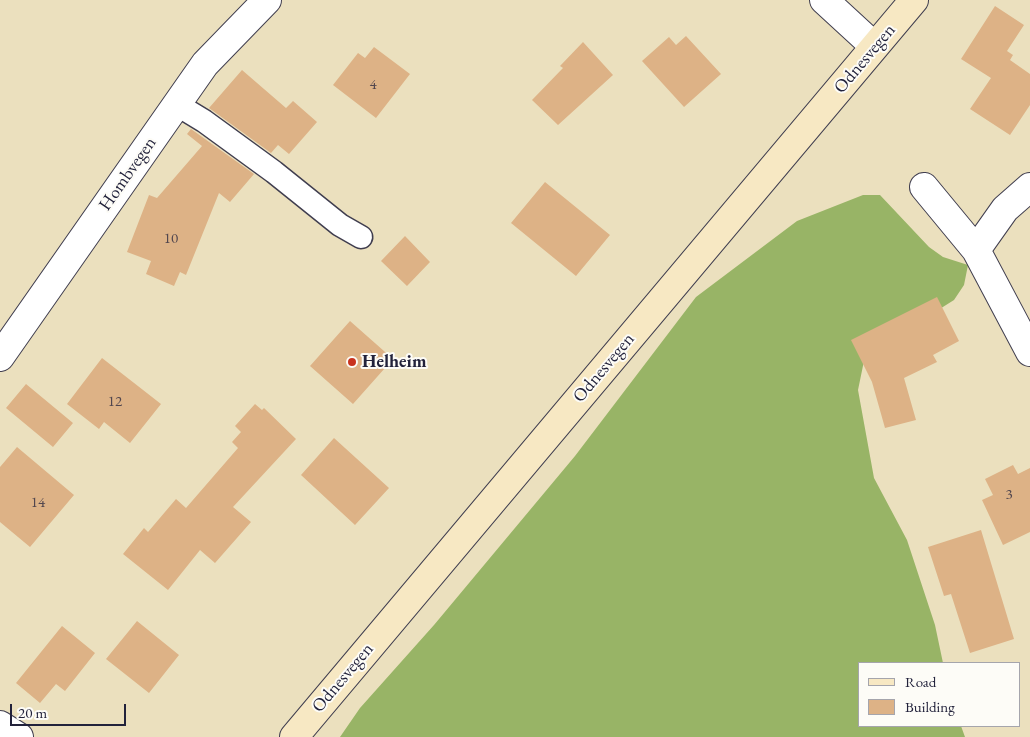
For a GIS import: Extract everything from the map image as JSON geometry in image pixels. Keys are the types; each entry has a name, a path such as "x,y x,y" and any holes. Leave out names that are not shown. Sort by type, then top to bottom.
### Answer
{"main road":[{"name":"Odnesvegen","path":"294,737 914,0"}],"street":[{"name":"Hombvegen","path":"0,357 205,64 267,0"},
{"path":"824,0 874,46"},
{"path":"924,187 976,250 1030,352"},
{"path":"976,250 1004,209 1030,187"},
{"path":"0,725 19,737"}],"lane":[{"path":"176,104 204,121 274,172 340,226 361,238"}],"green space":[{"path":"863,195 880,195 929,247 943,257 968,265 964,285 954,300 865,356 858,390 874,478 907,540 935,625 943,662 858,662 858,727 961,727 965,737 340,737 360,708 434,625 575,456 696,297 797,221"}],"building":[{"path":"995,6 1024,25 1007,51 1013,55 1010,60 1030,74 1030,105 1010,135 970,109 991,78 961,59"},
{"path":"686,36 721,74 684,107 642,61 669,37 676,45"},
{"path":"583,42 613,75 558,125 532,100 563,68 560,66"},
{"path":"374,47 410,74 376,118 333,85 358,53 365,58"},
{"path":"242,70 286,108 293,101 317,122 289,154 278,145 271,153 209,108"},
{"path":"191,129 254,174 230,202 219,193 186,275 180,272 174,286 146,274 151,261 127,252 149,195 157,198 202,146 187,134"},
{"path":"545,182 610,235 576,276 511,223"},
{"path":"405,236 430,262 407,286 381,261"},
{"path":"937,297 959,341 933,355 937,362 904,378 916,420 885,428 872,382 851,340"},
{"name":"Helheim","path":"350,321 393,359 353,404 310,366"},
{"path":"102,358 161,404 130,443 104,422 99,429 67,404"},
{"path":"26,384 73,423 53,447 6,408"},
{"path":"255,404 262,410 264,408 296,439 233,507 251,522 215,563 200,550 168,590 123,554 144,528 148,532 176,499 186,508 238,448 232,442 241,432 235,426"},
{"path":"334,438 389,488 355,525 301,475"},
{"path":"17,447 74,495 30,547 0,522 0,467"},
{"path":"1013,465 1018,474 1030,468 1030,532 1003,545 982,500 993,495 985,479"},
{"path":"981,530 1014,639 970,653 951,594 944,596 928,547"},
{"path":"137,621 179,655 149,693 106,659"},
{"path":"62,626 95,653 65,691 56,684 40,703 16,683"}],"place":[{"name":"Helheim","path":"352,362"}]}
